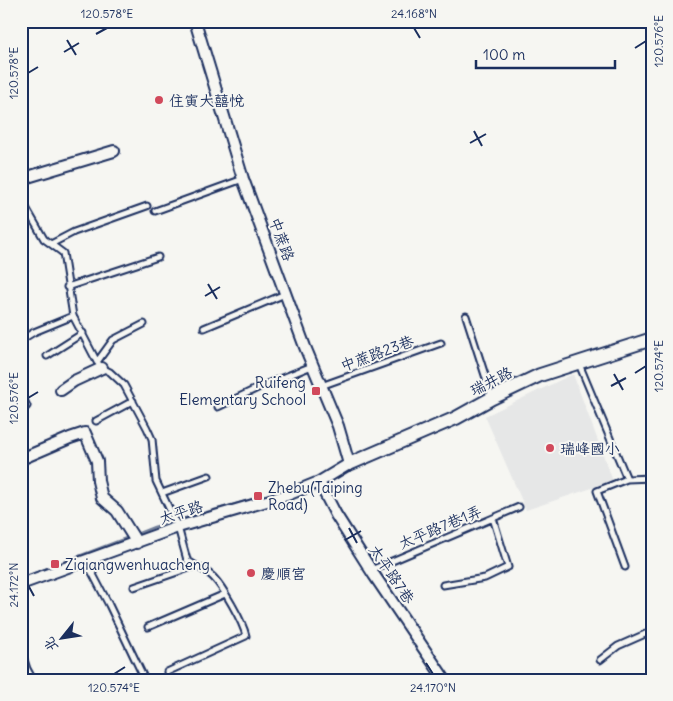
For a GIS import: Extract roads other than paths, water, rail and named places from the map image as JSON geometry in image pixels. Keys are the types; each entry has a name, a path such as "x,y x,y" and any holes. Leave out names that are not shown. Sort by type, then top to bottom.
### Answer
{"street":[{"name":"中蔗路","path":"195,21 243,179 313,366 338,426 349,464"},
{"path":"21,179 114,151"},
{"name":"瑞井路","path":"349,464 456,418 492,398 540,376 652,339"},
{"path":"61,390 100,365"},
{"path":"21,459 85,433 97,461 98,481 102,498 117,511 137,543"},
{"name":"太平路","path":"21,584 178,527 273,500 319,482 349,464"},
{"name":"太平路7巷","path":"319,482 336,515 445,680"}],"lane":[{"path":"156,211 243,179"},
{"path":"21,199 44,239 62,253 73,316 100,365 124,385 152,439 156,481 178,527 186,560 213,577 245,630 246,636 167,672"},
{"path":"51,244 74,232 147,206"},
{"path":"67,287 158,257"},
{"path":"204,328 286,293"},
{"path":"21,340 34,332 73,316"},
{"path":"466,316 492,398"},
{"path":"100,365 114,340 144,324"},
{"path":"47,356 83,333"},
{"name":"中蔗路23巷","path":"321,386 441,342"},
{"path":"579,363 627,478"},
{"path":"218,407 262,386 313,366"},
{"path":"21,394 27,406 21,412"},
{"path":"96,421 133,401"},
{"path":"162,493 209,476"},
{"path":"625,567 597,491 627,478 652,478"},
{"name":"太平路7巷1弄","path":"371,570 519,507"},
{"path":"443,585 485,578 508,567 493,518"},
{"path":"86,561 145,680"},
{"path":"134,587 195,566"},
{"path":"148,627 225,594"},
{"path":"600,660 618,646 652,631"},
{"path":"21,650 33,680"}],"waterway":[{"path":"134,535 154,527 292,488"},
{"path":"336,504 398,602"},
{"path":"27,576 129,537"}],"place":[{"name":"住寅大囍悅","path":"159,100"},
{"name":"Ruifeng Elementary School","path":"316,391"},
{"name":"瑞峰國小","path":"550,448"},
{"name":"Zhebu(Taiping Road)","path":"258,496"},
{"name":"Ziqiangwenhuacheng","path":"55,564"},
{"name":"慶順宮","path":"251,573"}]}
